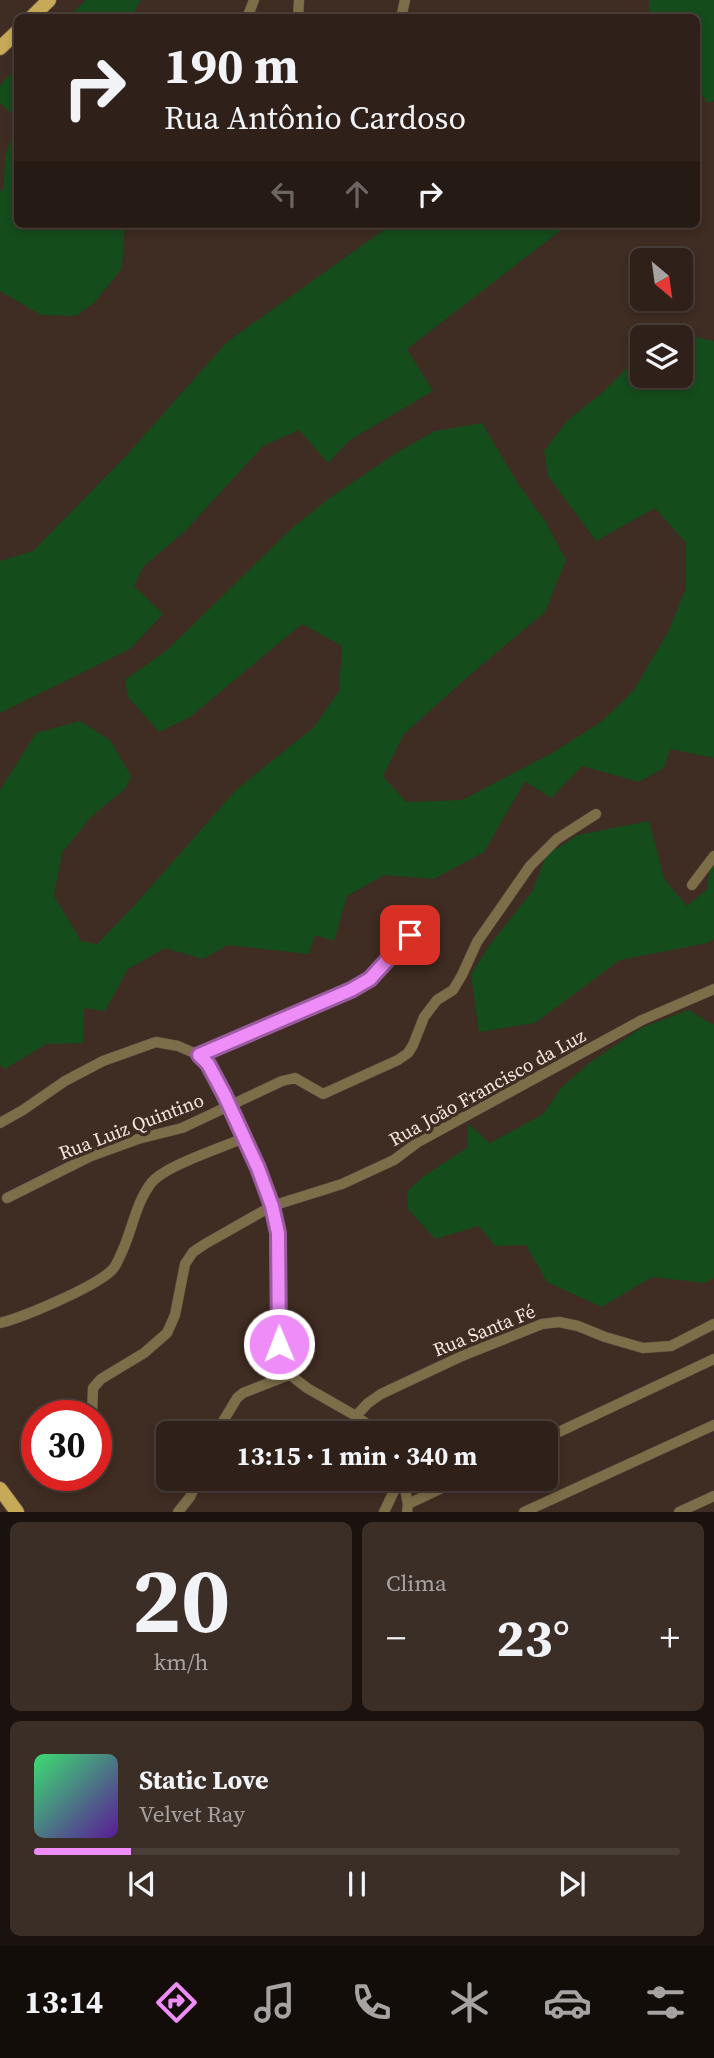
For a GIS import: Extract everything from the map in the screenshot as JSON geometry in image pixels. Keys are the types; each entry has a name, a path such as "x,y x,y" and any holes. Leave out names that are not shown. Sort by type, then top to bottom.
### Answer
{"main road":[{"path":"35,14 49,0"},
{"path":"0,48 14,35"},
{"path":"0,1489 17,1512"}],"street":[{"name":"Rua Luiz Quintino","path":"7,1198 91,1156 138,1139 182,1128 282,1082 295,1078 323,1094 398,1060 408,1053 424,1017 437,1000 453,990 477,942 530,866 557,839 596,814"},
{"path":"692,885 714,856"},
{"path":"199,1055 351,990 370,979 410,935"},
{"name":"Rua João Francisco da Luz","path":"93,1400 93,1388 101,1379 144,1353 167,1333 175,1315 185,1264 193,1252 205,1244 272,1206 342,1184 394,1160 418,1142 642,1020 714,989"},
{"path":"0,1123 65,1081 103,1061 156,1042 178,1046 199,1055 208,1064 230,1107 272,1206 278,1233 279,1344 282,1363 289,1375 307,1388 363,1421"},
{"path":"0,1323 63,1298 112,1270 121,1256 137,1210 152,1183 163,1173 244,1138"},
{"name":"Rua Santa Fé","path":"356,1416 381,1394 462,1356 542,1324 559,1322 578,1326 643,1348 671,1346 714,1324"},
{"path":"558,1432 714,1359"},
{"path":"223,1421 243,1393 289,1375"},
{"path":"524,1512 714,1425"},
{"path":"178,1512 193,1491"},
{"path":"384,1512 394,1491"},
{"path":"407,1508 439,1491"},
{"path":"679,1512 714,1496"}],"green space":[{"path":"86,0 141,0 133,14 71,14"},
{"path":"649,0 714,0 714,100 707,103 700,91 700,14 649,14"},
{"path":"14,70 14,115 0,103 0,85"},
{"path":"14,131 14,228 125,228 122,268 94,303 76,316 41,315 0,291 0,192 4,188 5,157"},
{"path":"386,228 564,228 407,349 433,391 350,440 328,463 299,430 263,446 185,531 143,567 134,586 163,614 130,649 0,713 0,561 33,551 125,457 227,342"},
{"path":"693,337 714,341 714,758 670,749 664,768 639,782 582,766 551,798 525,781 484,852 434,879 384,875 347,896 334,941 315,935 309,954 228,945 203,959 165,948 128,969 105,1011 84,1008 83,1043 46,1044 5,1069 0,1065 0,790 36,733 80,721 110,740 131,776 126,788 91,817 62,853 54,896 81,941 97,944 236,790 314,727 339,691 342,646 302,624 190,717 159,732 128,697 125,680 166,651 291,529 327,500 396,453 435,431 482,423 519,485 545,521 566,560 545,612 404,734 383,776 406,802 462,800 554,752 602,721 634,690 669,630 686,588 686,543 655,508 596,541 548,476 544,451 567,421 602,393 630,365 630,388 693,388"},
{"path":"649,821 664,879 687,906 707,889 710,868 714,862 714,939 708,943 620,960 535,1023 479,1032 471,974 489,946 533,890 546,855 578,835"},
{"path":"688,1010 714,1024 714,1278 705,1283 652,1277 602,1307 547,1282 526,1245 495,1246 479,1226 435,1239 408,1209 407,1191 468,1147 468,1124 490,1143 543,1114 561,1088 589,1063 641,1028"}],"route":[{"path":"279,1344 278,1233 272,1206 258,1168 224,1094 208,1064 199,1055 351,990 370,979 410,935"}]}
